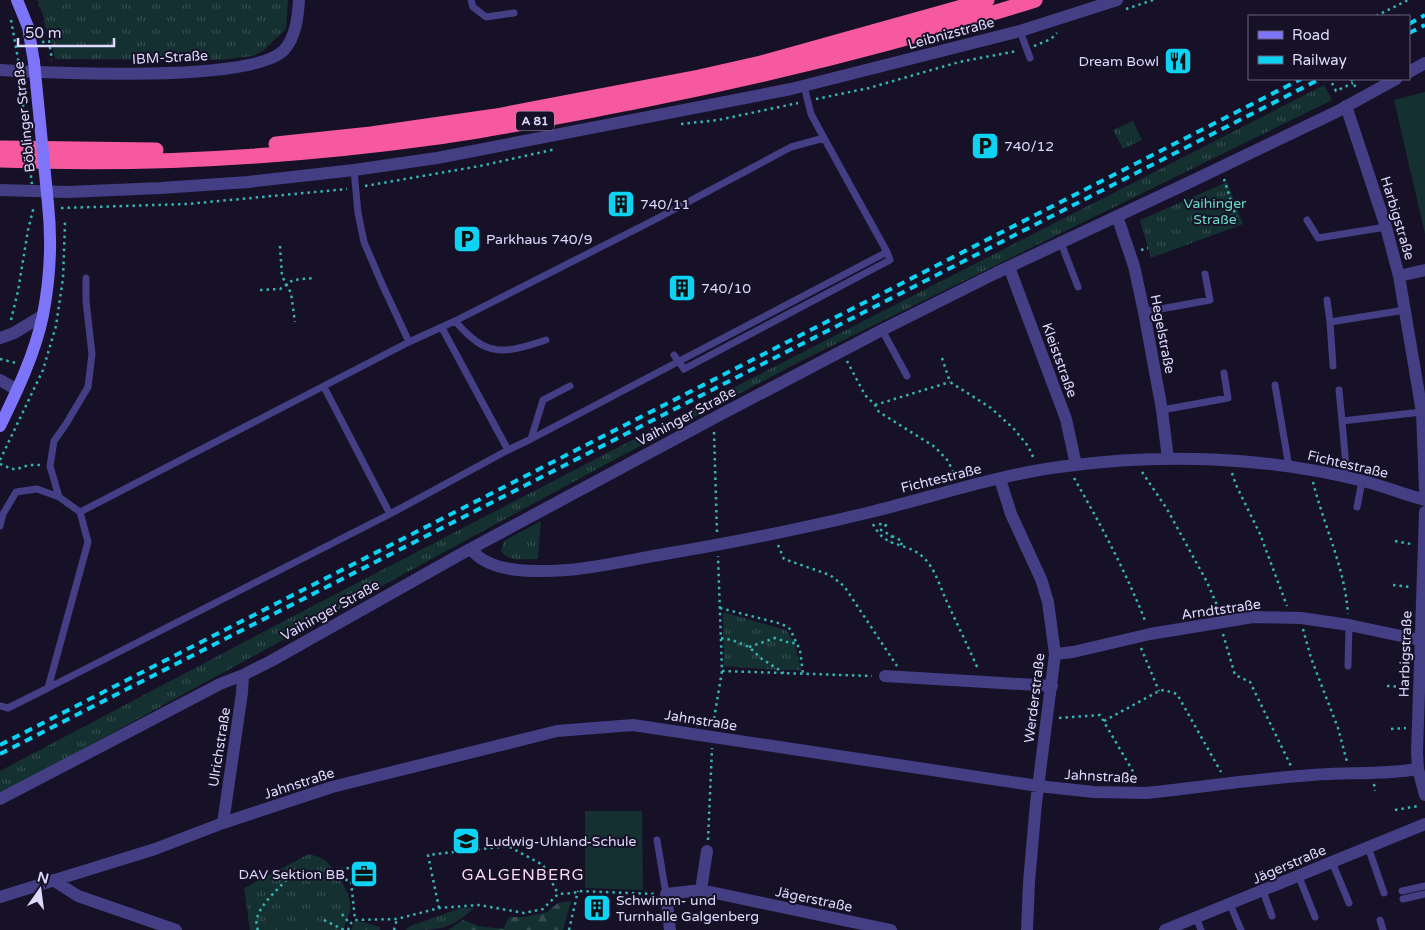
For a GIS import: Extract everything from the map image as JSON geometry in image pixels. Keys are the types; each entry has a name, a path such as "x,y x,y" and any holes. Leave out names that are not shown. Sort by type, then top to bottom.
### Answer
{"highway":[{"name":"A 81","path":"0,148 149,150 244,147 463,122 538,109 761,63 987,0"},
{"name":"A 81","path":"0,160 88,161 248,156 343,148 437,137 561,116 704,88 835,56 1035,0"}],"main road":[{"name":"Böblinger Straße","path":"0,426 4,408 17,390 30,357 42,316 53,206 28,27 17,0"}],"street":[{"name":"IBM-Straße","path":"0,70 133,74 209,71 265,62 284,51 293,35 298,16 299,0"},
{"name":"Leibnizstraße","path":"0,190 67,192 258,181 437,158 804,86 1020,31 1117,0"},
{"path":"1410,71 1425,63"},
{"name":"Vaihinger Straße","path":"0,799 220,684 243,675 470,549 882,330 1009,267 1336,112 1394,80"},
{"name":"Harbigstraße","path":"1346,106 1386,228 1399,276 1422,412 1425,490"},
{"name":"Hegelstraße","path":"1117,216 1134,266 1144,312 1162,410 1168,459"},
{"name":"Kleiststraße","path":"1009,267 1066,419 1076,465"},
{"path":"1399,276 1425,270"},
{"path":"0,338 14,333 42,316"},
{"path":"0,380 17,390"},
{"name":"Fichtestraße","path":"470,549 477,557 497,566 514,570 564,570 717,545 868,512 1039,470 1076,465 1168,459 1228,461 1289,467 1347,477 1425,500"},
{"name":"Werderstraße","path":"1000,479 1011,514 1041,579 1048,602 1056,654 1038,786 1029,882 1027,930"},
{"name":"Harbigstraße","path":"1425,512 1418,769 1425,795"},
{"name":"Arndtstraße","path":"1056,654 1073,652 1137,637 1253,617 1301,618 1422,632"},
{"name":"Ulrichstraße","path":"223,823 243,675"},
{"path":"891,677 1052,686"},
{"name":"Jahnstraße","path":"0,897 155,849 223,823 332,787 557,731 634,725 1038,786 1109,792 1146,793 1296,776 1397,772 1418,769"},
{"name":"Jägerstraße","path":"1165,930 1299,877 1425,824"},
{"path":"701,890 707,851"},
{"path":"53,880 78,896 176,930"},
{"name":"Jägerstraße","path":"666,894 701,890 891,930"},
{"path":"666,894 670,930"}],"lane":[{"path":"471,0 473,7 486,17 514,13"},
{"path":"1020,31 1030,58"},
{"path":"674,355 684,369 890,260 811,114 804,86"},
{"path":"80,512 409,342 442,328 658,218 791,147 824,138"},
{"path":"354,170 359,219 364,242 409,342"},
{"path":"1307,220 1318,238 1386,228"},
{"path":"1061,243 1078,287"},
{"path":"0,706 8,708 390,514 508,450 887,252"},
{"path":"1144,312 1210,300 1205,274"},
{"path":"59,497 50,466 54,441 88,387 92,354 86,301 86,278"},
{"path":"1327,300 1332,366"},
{"path":"1330,322 1405,310"},
{"path":"455,321 479,344 498,350 516,350 546,340"},
{"path":"442,328 508,450"},
{"path":"882,330 907,376"},
{"path":"1162,410 1228,398 1224,373"},
{"path":"1275,385 1289,467"},
{"path":"531,439 543,400 570,386"},
{"path":"324,387 390,514"},
{"path":"1339,390 1347,477"},
{"path":"1342,421 1422,412"},
{"path":"1358,507 1362,481"},
{"path":"0,526 3,514 16,492 37,489 59,497 80,512 88,542 48,688"},
{"path":"1348,666 1349,625"},
{"path":"657,840 666,894"},
{"path":"1368,848 1384,893"},
{"path":"1332,862 1349,904"},
{"path":"1299,877 1315,917"},
{"path":"1425,886 1402,895 1425,894"},
{"path":"1263,891 1272,916"},
{"path":"1230,904 1241,930"},
{"path":"1196,918 1201,930"},
{"path":"1380,920 1383,930"}],"path":[{"path":"1378,15 1408,0"},
{"path":"1386,11 1389,15"},
{"path":"10,15 18,59 32,185"},
{"path":"42,42 49,41 52,60"},
{"path":"1332,83 1336,91 1353,83 1352,80"},
{"path":"1219,169 1226,183 1236,217"},
{"path":"53,206 187,204 356,188"},
{"path":"14,315 28,230 34,206"},
{"path":"280,246 282,276 291,293 295,322"},
{"path":"260,290 280,289 293,280 313,278"},
{"path":"842,351 864,395 875,405 879,412 935,447 948,461 961,488"},
{"path":"942,358 950,382 991,408 1014,428 1028,446 1039,470"},
{"path":"875,405 950,382"},
{"path":"38,383 0,462 12,469 29,465 50,466"},
{"path":"709,828 712,737 722,670 714,418"},
{"path":"1146,478 1169,512 1216,602"},
{"path":"1078,485 1097,517 1144,618"},
{"path":"1236,485 1259,530 1284,596"},
{"path":"1316,492 1335,551 1347,600"},
{"path":"874,520 877,523 886,525 881,530 902,541 901,546"},
{"path":"874,526 882,537 890,542 913,550 924,558 935,574 983,682"},
{"path":"890,542 892,536"},
{"path":"1395,541 1424,546"},
{"path":"722,670 891,677 897,666 844,586 830,575 784,559 778,547"},
{"path":"1393,585 1422,588"},
{"path":"720,608 782,624 790,629 800,650 803,674"},
{"path":"1303,630 1311,658 1336,722 1350,773"},
{"path":"1137,637 1159,691"},
{"path":"721,638 732,640 749,648 762,660 785,674"},
{"path":"749,648 775,638 790,643 797,643"},
{"path":"1226,646 1236,675 1250,682 1267,713 1296,776"},
{"path":"1387,686 1419,687"},
{"path":"1104,721 1159,691 1164,690 1177,694 1228,784"},
{"path":"1047,719 1100,714 1146,793"},
{"path":"1395,810 1425,804"},
{"path":"439,908 428,855 508,846 543,865 558,894"},
{"path":"349,868 342,869 343,879 351,881 355,920"},
{"path":"258,930 256,921 258,913 287,879 286,872"},
{"path":"348,930 350,924 355,920 397,919 439,908 479,905 524,913 543,910 558,894 578,891 666,894"},
{"path":"569,930 578,891"},
{"path":"342,914 350,924"},
{"path":"394,930 397,919"},
{"path":"324,920 344,930"}],"green space":[{"path":"37,0 288,0 286,29 264,50 253,56 218,60 55,59 51,39 48,39 43,15"},
{"path":"1324,85 1332,100 801,361 597,469 0,794 0,771 688,411"},
{"path":"1425,92 1425,234 1394,100"},
{"path":"1133,121 1142,140 1123,149 1113,130"},
{"name":"Vaihinger Straße","path":"1227,182 1243,224 1151,258 1140,220"},
{"path":"541,521 538,559 518,559 504,555 501,551 504,541"},
{"path":"723,612 786,630 795,643 801,670 724,666"},
{"path":"585,811 642,811 643,890 585,888"},
{"path":"309,854 327,862 340,878 347,892 351,906 344,930 250,930 244,888"},
{"path":"571,901 563,930 448,930 463,920 479,926 503,929 509,917 525,917 547,912 558,903"},
{"path":"461,908 474,908 450,925 436,929 406,930 410,926"},
{"path":"355,920 380,927 380,930 351,930"}],"railway":[{"path":"1410,23 1425,15"},
{"path":"1410,32 1425,25"},
{"path":"0,745 1299,80"},
{"path":"0,754 1318,80"}],"place":[{"name":"Dream Bowl","path":"1178,61"},
{"name":"740/12","path":"985,146"},
{"name":"740/11","path":"621,204"},
{"name":"Parkhaus 740/9","path":"467,239"},
{"name":"740/10","path":"682,288"},
{"name":"Ludwig-Uhland-Schule","path":"466,841"},
{"name":"DAV Sektion BB","path":"364,874"},
{"name":"Schwimm- und Turnhalle Galgenberg","path":"597,908"}],"district":[{"name":"GALGENBERG","path":"523,874"}]}
